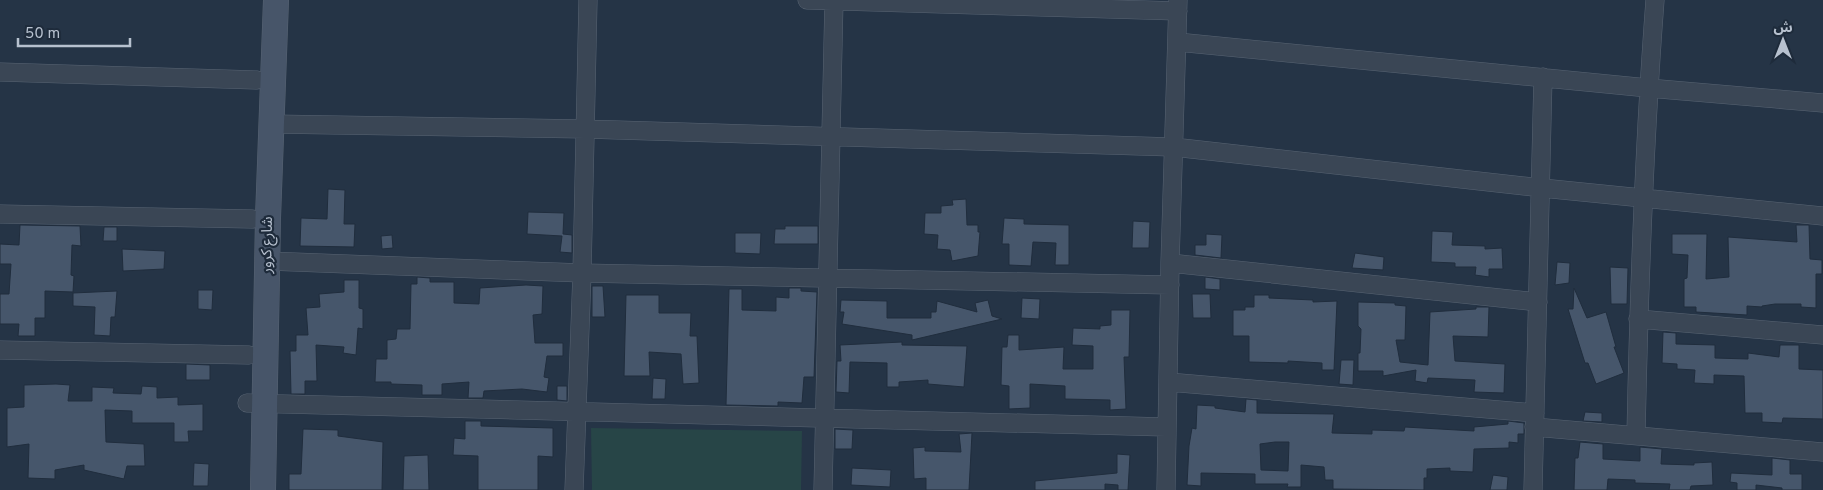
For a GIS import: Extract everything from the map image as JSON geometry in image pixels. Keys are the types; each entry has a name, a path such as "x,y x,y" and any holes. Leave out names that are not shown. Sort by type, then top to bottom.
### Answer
{"main road":[{"name":"شارع كرور","path":"259,0 249,355 256,403 262,490"},
{"name":"شارع كرور","path":"245,490 256,403 268,261 276,0"}],"street":[{"path":"574,490 582,273 588,0"},
{"path":"807,0 1178,5 1170,263 1166,490"},
{"path":"823,490 834,0"},
{"path":"1636,435 1643,198 1648,88 1655,0"},
{"path":"1177,42 1648,88 1823,103"},
{"path":"0,72 257,80"},
{"path":"1532,490 1542,188 1543,77"},
{"path":"271,124 585,129 1173,147 1542,188 1823,216"},
{"path":"0,214 252,219"},
{"path":"268,261 582,273 1170,285"},
{"path":"1170,263 1538,302"},
{"path":"1638,319 1823,335"},
{"path":"0,350 249,355"},
{"path":"1168,382 1535,420 1636,435 1823,452"},
{"path":"256,403 577,413 1166,427"}],"green space":[{"path":"591,428 802,431 801,490 592,490"}],"building":[{"path":"328,189 345,190 344,224 355,224 354,247 300,246 301,218 327,219"},
{"path":"966,199 967,225 978,225 978,232 980,232 978,256 952,261 950,250 937,249 938,235 924,234 925,213 941,213 941,206 953,205 952,200"},
{"path":"528,212 564,213 563,234 572,235 572,253 560,252 562,236 527,234"},
{"path":"1004,218 1024,219 1024,224 1069,225 1069,265 1055,265 1056,243 1033,242 1031,266 1009,265 1009,244 1002,244"},
{"path":"1133,221 1150,222 1149,248 1132,248"},
{"path":"20,225 80,226 81,246 72,245 71,275 74,276 73,292 45,291 45,318 35,318 35,336 18,336 19,324 0,324 0,294 9,294 11,264 0,264 0,244 19,245"},
{"path":"1796,225 1809,225 1810,259 1822,260 1822,274 1816,274 1816,308 1801,307 1801,304 1775,304 1762,307 1747,306 1747,315 1696,312 1696,307 1684,307 1684,279 1687,278 1688,255 1672,254 1672,234 1707,234 1706,279 1729,277 1728,237 1797,242"},
{"path":"785,226 818,226 818,244 774,244 775,229 785,229"},
{"path":"104,227 117,227 117,241 103,241"},
{"path":"1432,231 1453,232 1452,245 1485,246 1485,249 1502,248 1503,269 1489,269 1489,277 1475,275 1476,267 1455,267 1455,263 1431,262"},
{"path":"735,233 761,233 760,254 735,253"},
{"path":"1206,234 1222,235 1221,258 1195,255 1195,245 1206,245"},
{"path":"392,235 393,248 382,249 381,236"},
{"path":"122,249 165,251 164,269 123,271"},
{"path":"1355,253 1384,257 1383,270 1352,268"},
{"path":"1557,262 1570,263 1569,283 1555,285"},
{"path":"1610,267 1628,268 1627,304 1611,304"},
{"path":"417,277 430,278 430,282 454,282 454,303 479,304 480,288 526,285 543,286 542,314 533,315 535,343 563,343 563,356 547,356 544,377 549,378 547,392 522,389 484,391 483,398 468,398 469,382 442,384 442,395 422,395 422,385 375,382 376,359 387,359 387,340 396,339 397,329 410,329 411,284 417,284"},
{"path":"1205,277 1220,279 1220,290 1205,289"},
{"path":"344,280 359,280 359,308 363,309 363,329 358,328 356,355 343,353 344,347 316,345 317,381 305,381 305,394 291,394 290,351 296,351 296,335 308,335 306,308 320,307 319,294 344,292"},
{"path":"592,286 603,286 605,317 592,317"},
{"path":"789,288 801,288 801,291 817,292 814,377 804,377 802,403 778,402 778,406 726,405 729,289 742,289 742,310 776,311 776,297 789,298"},
{"path":"1574,288 1587,318 1606,312 1616,347 1614,347 1624,373 1596,384 1588,363 1585,363 1568,309 1573,309"},
{"path":"198,290 213,290 212,310 198,309"},
{"path":"117,291 115,317 111,317 110,336 94,335 95,307 73,306 73,293"},
{"path":"1192,294 1210,294 1211,318 1193,318"},
{"path":"626,295 659,295 659,313 691,313 690,336 697,336 699,383 683,384 681,354 649,352 650,376 624,376"},
{"path":"1254,295 1269,295 1269,298 1313,300 1313,302 1337,301 1334,370 1322,370 1322,363 1288,361 1288,363 1249,362 1249,336 1233,336 1233,310 1245,310 1245,307 1254,307"},
{"path":"1022,298 1040,299 1039,319 1021,318"},
{"path":"841,300 887,301 887,318 931,318 931,312 936,312 937,301 977,312 975,303 988,300 992,316 1002,319 912,340 912,335 842,324 844,312 840,312"},
{"path":"1358,302 1395,303 1395,305 1406,306 1405,340 1396,340 1400,362 1428,365 1430,312 1489,307 1488,337 1453,336 1455,361 1505,364 1504,393 1474,392 1475,380 1428,378 1427,383 1415,381 1416,370 1383,376 1383,371 1358,371 1361,329 1358,326"},
{"path":"1111,310 1130,310 1129,357 1124,357 1126,409 1110,410 1110,400 1065,399 1065,386 1030,384 1030,408 1009,409 1009,386 1001,385 1002,347 1007,347 1008,335 1019,335 1019,350 1064,347 1063,369 1093,369 1093,346 1072,345 1073,328 1100,329 1100,326 1111,325"},
{"path":"1663,332 1676,333 1676,344 1715,345 1715,358 1748,359 1748,353 1779,357 1780,345 1799,345 1799,369 1823,370 1823,419 1783,418 1782,423 1762,422 1762,413 1745,413 1744,376 1714,375 1714,384 1694,383 1695,370 1677,369 1677,364 1662,363"},
{"path":"902,342 902,345 967,346 964,387 928,384 928,380 899,382 899,387 887,387 887,363 850,362 849,393 836,392 837,361 841,361 840,345"},
{"path":"1341,360 1354,360 1353,385 1339,384"},
{"path":"186,364 210,365 210,380 186,380"},
{"path":"653,378 666,379 665,399 652,399"},
{"path":"24,385 70,385 68,401 92,401 92,387 114,388 113,393 141,394 142,386 157,387 157,398 178,397 178,405 203,404 203,431 188,431 189,442 174,442 174,423 132,423 132,411 105,410 106,442 144,444 145,466 127,466 124,479 84,470 84,465 55,470 55,479 28,478 29,444 7,447 7,408 24,407"},
{"path":"557,386 567,386 567,401 557,400"},
{"path":"1246,399 1257,400 1257,413 1334,414 1332,433 1372,434 1372,430 1404,431 1405,427 1474,431 1474,427 1508,424 1508,421 1524,423 1524,434 1518,434 1518,443 1509,442 1509,448 1474,449 1473,472 1450,471 1450,468 1427,469 1427,478 1424,478 1424,490 1333,489 1333,480 1325,480 1324,467 1301,465 1301,487 1287,487 1288,484 1255,484 1255,474 1201,473 1201,486 1187,485 1189,446 1192,428 1196,429 1197,405 1215,406 1215,408 1245,412","holes":["1289,442 1288,471 1261,470 1260,444"]},
{"path":"1585,412 1602,413 1602,422 1583,421"},
{"path":"465,421 481,421 481,426 553,428 553,457 538,456 538,490 478,490 478,456 453,455 454,438 465,439"},
{"path":"303,429 338,430 338,436 383,442 382,490 289,490 289,474 301,474"},
{"path":"835,429 853,430 852,449 835,449"},
{"path":"972,433 969,490 926,490 926,478 914,479 913,448 925,447 925,451 961,452 959,434"},
{"path":"1580,442 1603,444 1603,459 1640,461 1640,447 1662,449 1661,464 1694,465 1694,463 1712,462 1713,485 1691,486 1690,490 1669,490 1670,484 1635,483 1635,480 1608,479 1607,490 1574,490 1575,458 1578,458"},
{"path":"1117,454 1130,455 1128,490 1118,490 1118,485 1105,484 1105,490 1035,490 1035,481 1117,473"},
{"path":"428,455 429,490 403,490 404,456"},
{"path":"1772,458 1790,460 1790,474 1802,474 1802,490 1782,490 1782,488 1756,485 1756,490 1737,490 1737,483 1730,482 1731,473 1772,475"},
{"path":"194,463 209,464 208,486 193,486"},
{"path":"852,468 891,470 890,487 851,485"},
{"path":"1493,475 1508,477 1507,490 1490,490"}]}
